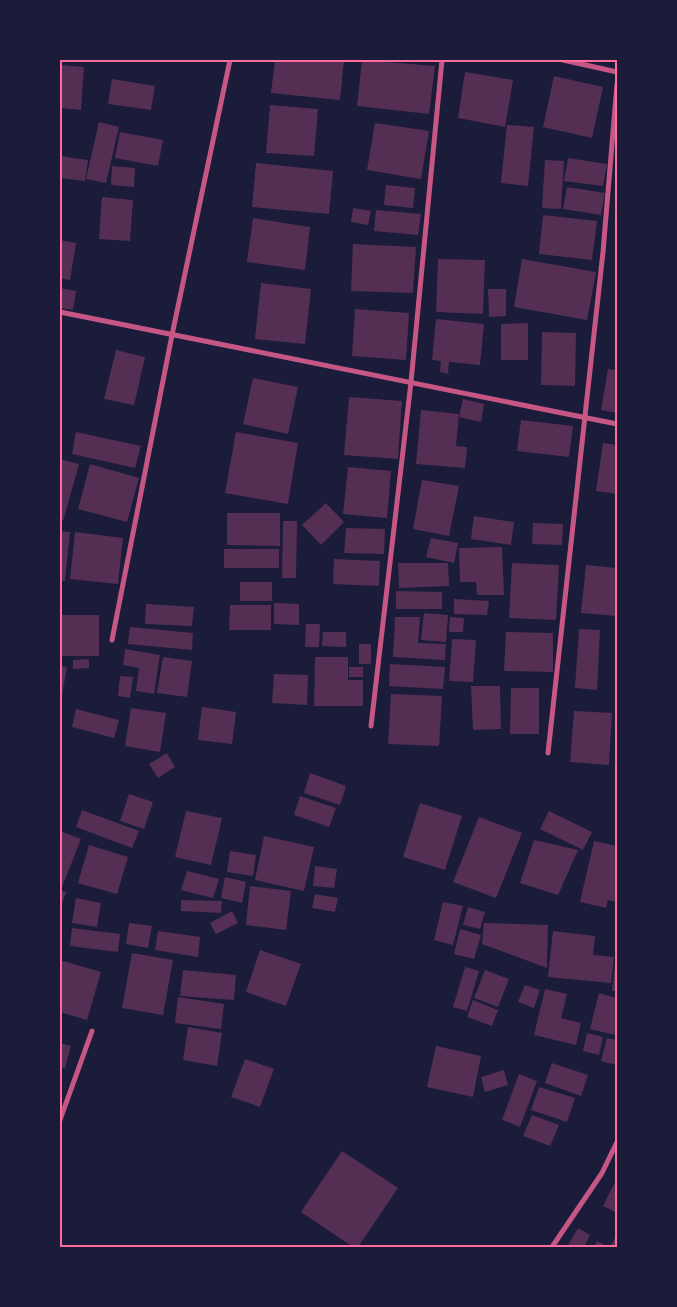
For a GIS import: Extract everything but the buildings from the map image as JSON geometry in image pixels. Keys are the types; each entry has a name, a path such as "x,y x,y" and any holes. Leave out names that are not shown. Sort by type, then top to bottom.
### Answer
{"street":[{"path":"112,640 172,335 230,60"},
{"path":"371,726 390,544 411,382 442,60"},
{"path":"564,60 617,72"},
{"path":"548,752 603,252 617,84"},
{"path":"60,312 617,424"},
{"path":"60,1120 92,1031"},
{"path":"552,1247 602,1173 617,1142"}]}
